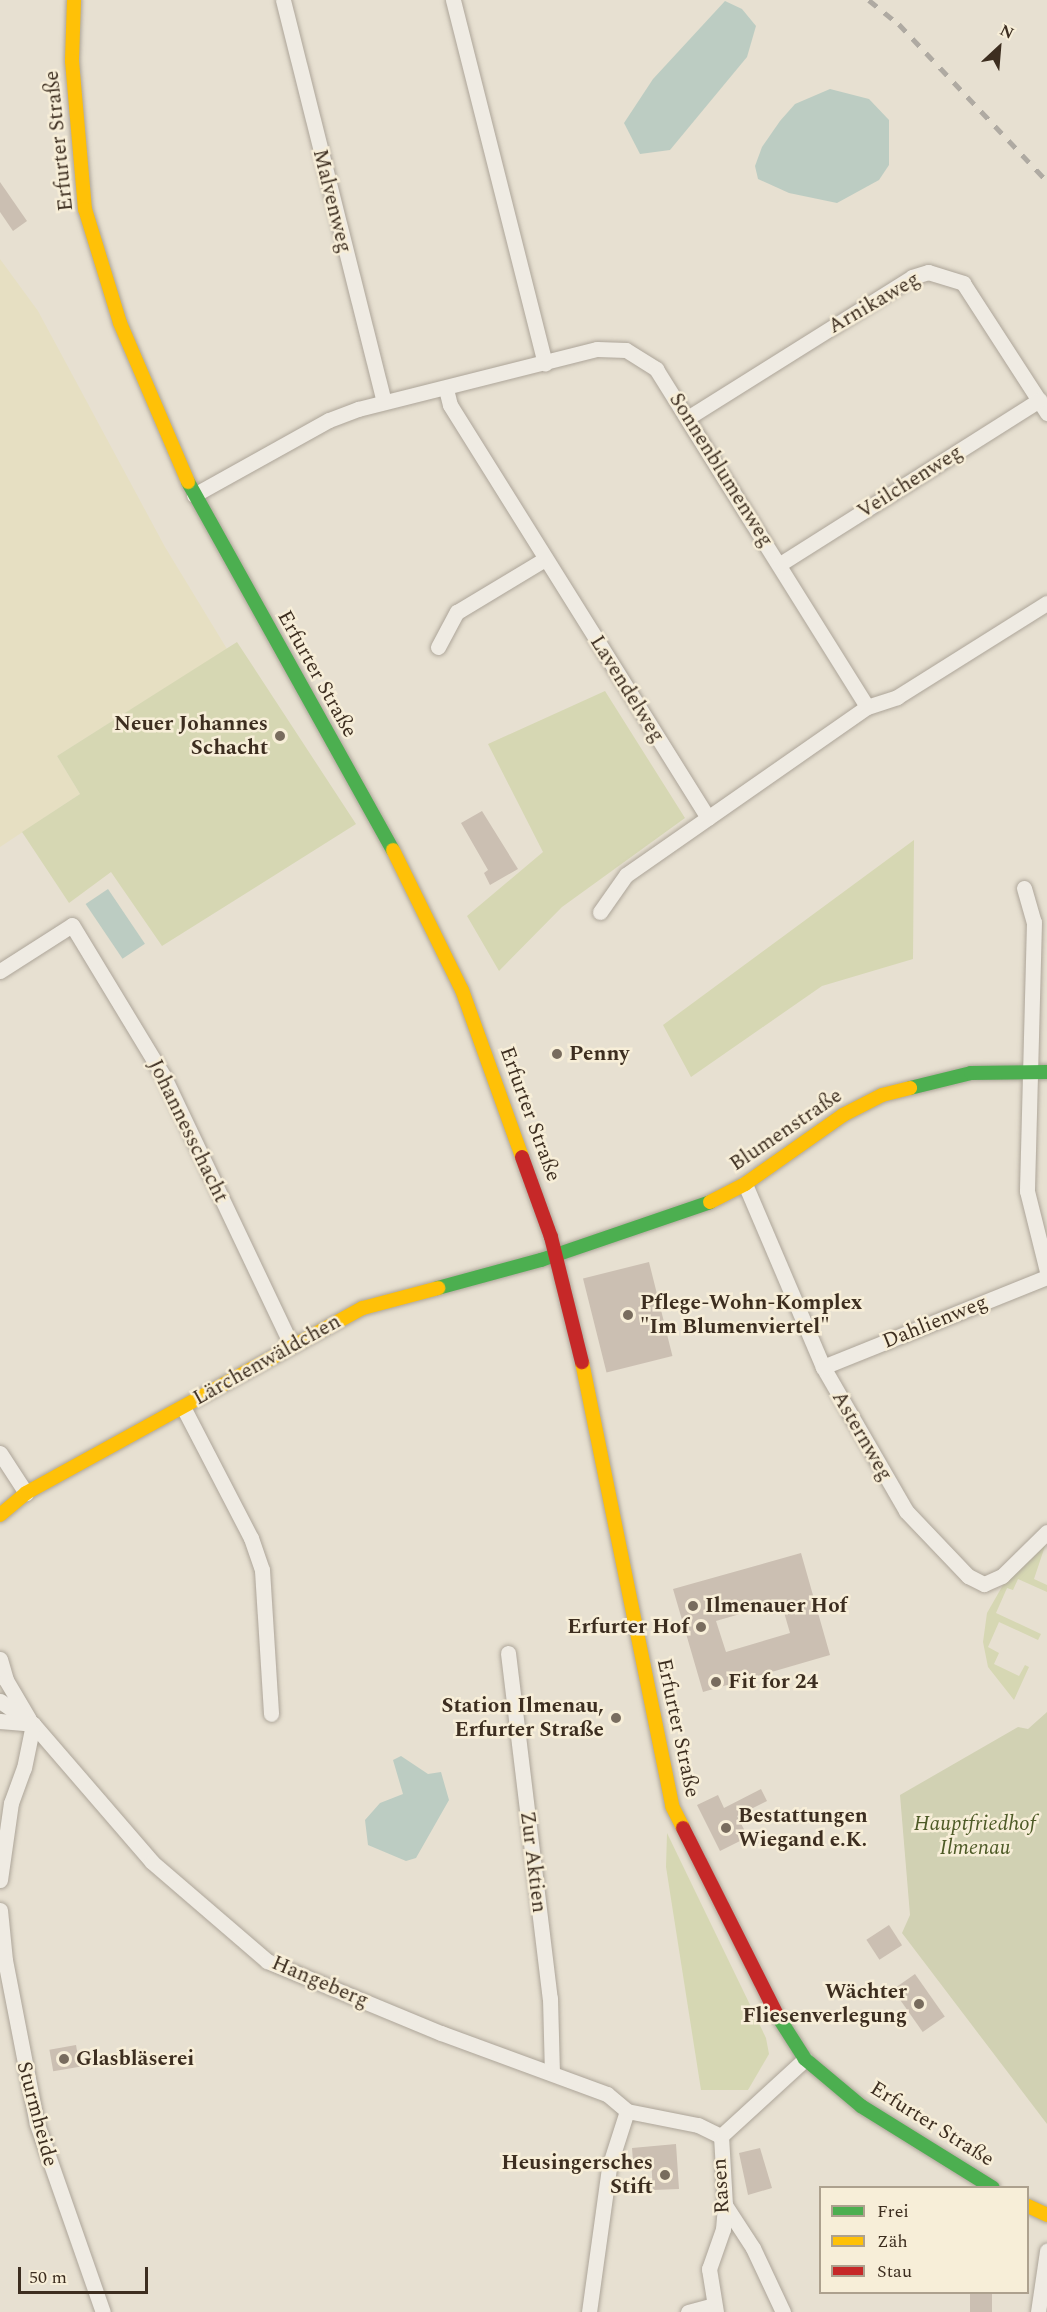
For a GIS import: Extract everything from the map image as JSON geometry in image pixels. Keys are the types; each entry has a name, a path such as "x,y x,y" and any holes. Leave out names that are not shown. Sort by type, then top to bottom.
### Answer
{"main road":[{"name":"Erfurter Straße","path":"74,0 73,73 85,209 120,323 194,495 428,919 503,1096 556,1255 575,1327 672,1806 762,1992 805,2059 861,2106 991,2186"},
{"name":"Blumenstraße","path":"556,1255 653,1226 745,1184 799,1143 882,1095 971,1073 1047,1072"},
{"name":"Lärchenwäldchen","path":"0,1515 26,1493 291,1345 363,1308 556,1255"},
{"path":"1029,2206 1047,2215"}],"street":[{"name":"Malvenweg","path":"283,0 384,401"},
{"path":"453,0 545,364"},
{"name":"Arnikaweg","path":"688,417 895,287 928,272 963,283 1043,407"},
{"name":"Sonnenblumenweg","path":"194,495 329,420 384,401 446,389 597,349 626,350 656,369 780,564 867,707"},
{"name":"Lavendelweg","path":"446,389 450,405 708,818"},
{"name":"Veilchenweg","path":"780,564 1043,407"},
{"path":"438,647 457,612 545,559"},
{"path":"600,912 626,876 867,707 897,697 1047,603"},
{"path":"1024,888 1034,922 1027,1191 1047,1271"},
{"name":"Johannesschacht","path":"0,971 72,925 164,1077 291,1345"},
{"name":"Asternweg","path":"745,1184 824,1367 906,1511 968,1576 984,1584 993,1583 1047,1532"},
{"name":"Dahlienweg","path":"824,1367 1047,1277"},
{"path":"183,1407 251,1538 262,1570 271,1714"},
{"path":"0,1453 26,1493"},
{"name":"Zur Aktien","path":"508,1653 550,1998 552,2072"},
{"path":"0,1659 6,1680 33,1724 24,1768 11,1803 0,1880"},
{"name":"Hangeberg","path":"0,1701 33,1724 152,1862 267,1961 441,2033 607,2094 627,2111 698,2125 721,2136"},
{"path":"0,1721 33,1724"},
{"name":"Sturmheide","path":"0,1910 5,1960 37,2124 103,2312"},
{"name":"Rasen","path":"715,2309 709,2269 723,2229 725,2205 721,2136 805,2059"},
{"path":"589,2312 609,2167 627,2111"},
{"path":"725,2205 753,2248 783,2312"},
{"path":"1038,2312 1047,2251"},
{"path":"688,2312 715,2309"}],"shaded area":[{"path":"725,1 742,9 756,26 747,57 670,150 640,154 624,123 653,79"},
{"path":"830,89 869,99 889,120 889,165 879,180 837,203 789,193 758,179 755,166 762,147 780,121 795,104"},
{"path":"0,259 38,311 165,547 227,649 57,756 80,794 0,847"},
{"path":"108,889 145,944 123,959 86,904"},
{"path":"401,1756 428,1774 441,1772 449,1800 416,1858 406,1861 368,1845 365,1820 380,1803 403,1794 393,1760"}],"green space":[{"path":"237,642 356,824 162,946 111,872 69,903 22,832 80,794 57,756"},
{"path":"605,691 685,818 562,907 499,971 467,916 543,852 488,744"},
{"path":"914,840 913,959 822,986 691,1077 663,1025"},
{"path":"1047,1540 1034,1579 1047,1585 1047,1592 1018,1579 1013,1590 1007,1588 996,1613 1041,1634 1038,1640 999,1622 988,1647 999,1653 994,1664 1019,1676 1025,1665 1029,1667 1014,1700 988,1667 983,1642 987,1613 1003,1585"},
{"name":"Hauptfriedhof Ilmenau","path":"1047,1712 1047,2124 902,1933 910,1915 900,1795 1018,1727 1028,1729"},
{"path":"667,1833 766,2038 769,2054 748,2090 701,2090 666,1867"}],"building":[{"path":"0,182 27,221 13,231 0,212"},
{"path":"482,811 518,869 490,885 484,873 488,870 461,823"},
{"name":"Pflege-Wohn-Komplex \"Im Blumenviertel\"","path":"649,1262 672,1356 606,1373 583,1278"},
{"name":"Erfurter Hof","path":"801,1553 830,1655 703,1692 673,1589","holes":["781,1602 790,1633 726,1652 716,1621"]},
{"name":"Bestattungen Wiegand e.K.","path":"761,1789 767,1801 737,1816 748,1837 720,1851 697,1805 718,1795 724,1808"},
{"path":"889,1925 902,1945 879,1960 866,1940"},
{"name":"Wächter Fliesenverlegung","path":"915,1974 945,2017 923,2032 893,1989"},
{"name":"Glasbläserei","path":"76,2045 80,2067 53,2071 49,2050"},
{"name":"Heusingersches Stift","path":"676,2144 679,2189 653,2190 651,2160 633,2161 632,2148"},
{"path":"760,2148 772,2188 748,2195 739,2153"},
{"path":"970,2294 992,2294 992,2312 970,2312"}],"railway":[{"path":"869,0 899,24 1047,181"}],"traffic: fast":[{"path":"188,482 393,850"},
{"path":"910,1088 971,1073 1047,1072"},
{"path":"438,1288 541,1260 710,1202"},
{"path":"777,2015 805,2059 861,2106 990,2186"}],"traffic: slow":[{"path":"74,0 72,61 85,209 120,323 188,482"},
{"path":"393,850 462,990 522,1157"},
{"path":"710,1202 745,1184 843,1115 882,1095 910,1088"},
{"path":"0,1515 26,1493 363,1308 438,1288"},
{"path":"582,1362 672,1806 683,1828"},
{"path":"1029,2206 1047,2215"}],"traffic: jam":[{"path":"522,1157 551,1237 582,1362"},
{"path":"683,1828 777,2015"}],"place":[{"name":"Neuer Johannes Schacht","path":"280,736"},
{"name":"Penny","path":"557,1054"},
{"name":"Pflege-Wohn-Komplex \"Im Blumenviertel\"","path":"628,1315"},
{"name":"Ilmenauer Hof","path":"693,1606"},
{"name":"Erfurter Hof","path":"701,1627"},
{"name":"Fit for 24","path":"716,1682"},
{"name":"Station Ilmenau, Erfurter Straße","path":"616,1718"},
{"name":"Bestattungen Wiegand e.K.","path":"726,1828"},
{"name":"Wächter Fliesenverlegung","path":"919,2004"},
{"name":"Glasbläserei","path":"64,2059"},
{"name":"Heusingersches Stift","path":"665,2175"}]}
